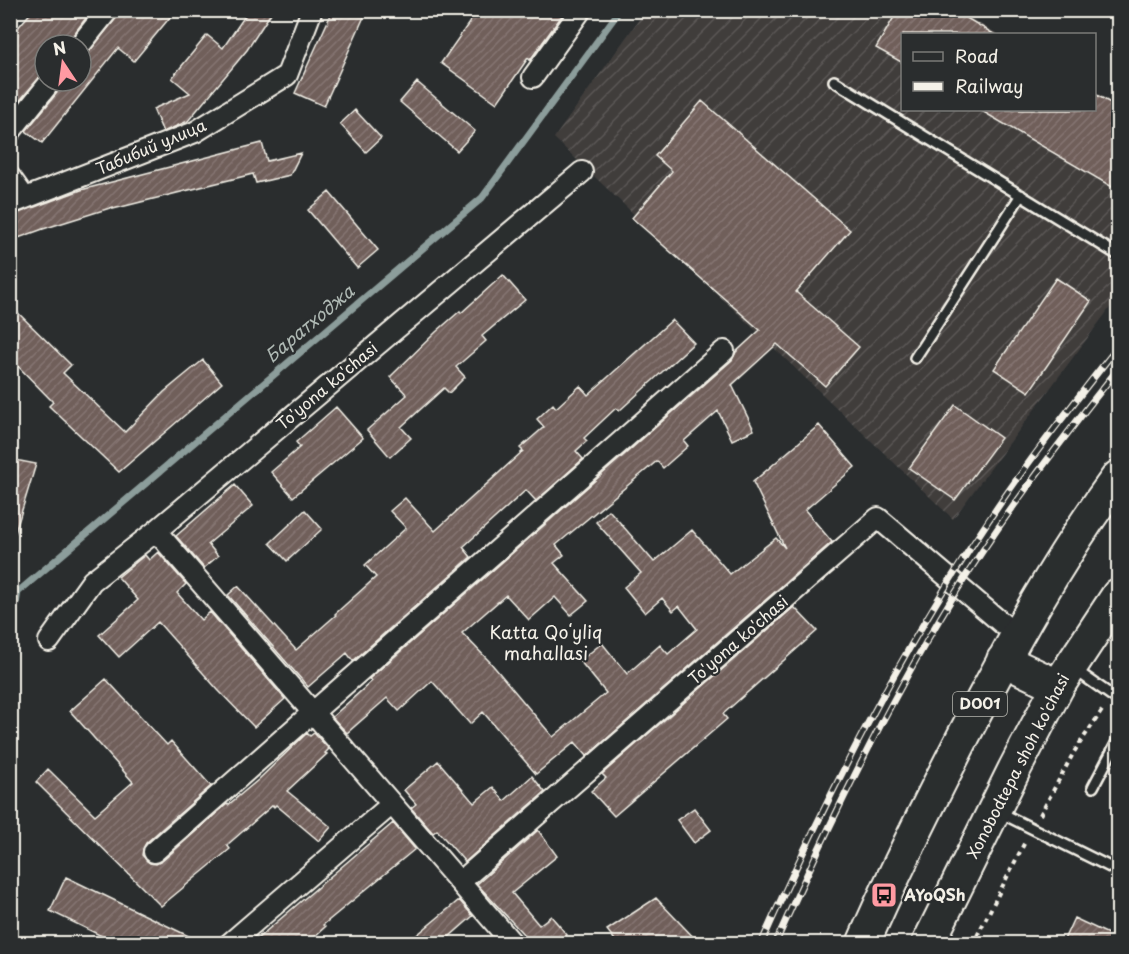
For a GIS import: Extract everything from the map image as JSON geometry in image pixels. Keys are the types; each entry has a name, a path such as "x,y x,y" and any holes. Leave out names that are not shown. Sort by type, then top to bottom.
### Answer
{"highway":[{"name":"D001","path":"863,944 889,885 1010,648 1066,554 1119,477"},
{"name":"Xonobodtepa shoh ko'chasi","path":"928,944 1064,676 1119,595"},
{"path":"1010,648 1064,676"}],"street":[{"path":"90,33 108,10"},
{"name":"Табибий улица","path":"18,201 195,132 287,75 312,10"},
{"path":"532,77 581,10"},
{"path":"10,132 41,93"},
{"name":"To'yona ko'chasi","path":"49,641 92,581 156,531 582,172"},
{"path":"10,177 18,201"},
{"path":"154,852 724,351"},
{"name":"To'yona ko'chasi","path":"460,882 878,518 1010,648"},
{"path":"156,531 513,944"},
{"path":"230,944 392,804"}],"lane":[{"path":"834,81 1119,255"},
{"path":"915,358 1021,195"},
{"path":"1064,676 1115,698"},
{"path":"1093,787 1119,740"},
{"path":"994,810 1119,871"}],"path":[{"path":"973,944 1074,752 1115,698"}],"shaded area":[{"path":"645,11 957,11 996,33 901,33 901,111 1096,111 1096,93 1118,106 1118,297 953,519 554,138"}],"building":[{"path":"33,10 92,10 75,33 33,33 33,85 10,112 10,37"},
{"path":"120,10 176,10 134,61 118,48 93,79 93,47"},
{"path":"249,10 273,10 247,50 188,121 163,132 153,109 190,93 172,78 207,35 223,48"},
{"path":"333,10 367,10 324,106 295,93"},
{"path":"478,10 566,10 530,60 528,58 497,103 441,63"},
{"path":"898,10 953,10 992,33 901,33 901,62 876,48"},
{"path":"417,82 475,131 457,151 400,102"},
{"path":"57,93 82,93 42,143 26,131"},
{"path":"1096,95 1119,108 1119,191 982,111 1096,111"},
{"path":"702,101 850,230 796,292 859,347 825,386 777,344 732,385 754,430 732,440 718,411 684,441 688,446 663,468 657,461 556,545 564,555 554,563 588,601 571,615 555,597 529,620 506,595 462,633 490,662 553,737 606,693 580,661 602,643 627,674 660,645 668,654 697,629 679,606 673,611 662,598 645,613 624,587 641,573 596,522 609,510 654,562 692,530 730,574 776,538 785,548 753,482 819,425 855,467 805,510 832,542 587,756 575,742 536,774 483,712 470,724 432,681 399,711 387,698 347,733 332,717 372,681 369,679 732,360 736,352 760,330 632,218 672,171 655,156"},
{"path":"355,110 381,138 366,152 340,124"},
{"path":"262,143 267,161 301,153 290,175 256,183 253,174 113,209 113,207 10,241 10,216 81,190"},
{"path":"329,192 378,250 357,268 308,210"},
{"path":"503,275 525,300 482,336 486,341 456,367 465,377 449,393 444,388 401,427 411,438 390,457 367,430 407,395 390,377 436,332"},
{"path":"1056,278 1091,301 1029,392 994,369"},
{"path":"10,305 71,365 63,373 125,432 164,392 203,360 222,383 119,472 49,406 53,402 10,358"},
{"path":"672,320 694,343 619,411 616,408 584,438 587,441 576,451 583,459 536,501 526,490 463,547 471,557 353,661 347,653 308,687 228,595 238,586 296,650 376,577 365,565 406,528 390,511 405,498 435,531 523,451 520,448 544,427 537,419 553,404 556,408 580,386 588,395"},
{"path":"955,405 1001,438 955,500 909,468"},
{"path":"336,407 363,438 293,497 271,472 300,447 296,442"},
{"path":"10,459 36,464 15,533 10,532"},
{"path":"235,485 253,506 208,544 218,556 204,568 176,536"},
{"path":"305,510 322,529 287,561 270,543"},
{"path":"158,552 186,584 177,593 201,620 210,612 285,699 254,727 158,622 119,657 99,635 138,600 118,577 145,555 149,560"},
{"path":"794,607 817,631 723,714 727,719 614,816 591,791 606,778 602,774"},
{"path":"106,679 167,745 171,741 211,786 146,843 142,855 150,863 156,864 162,861 258,780 307,733 310,736 314,733 329,749 325,753 327,754 287,791 331,827 319,841 276,805 274,807 273,805 227,845 230,849 161,906 36,782 48,769 95,815 133,782 70,711"},
{"path":"438,761 474,803 493,787 504,801 532,776 545,792 465,862 437,830 433,833 411,808 416,804 404,790"},
{"path":"694,808 711,830 694,843 677,820"},
{"path":"393,823 415,849 323,925 325,927 306,944 251,944"},
{"path":"538,830 557,856 512,893 539,925 551,916 567,935 555,944 525,944 523,938 525,936 477,884"},
{"path":"66,877 205,944 118,944 50,911"},
{"path":"656,898 700,944 618,944 607,930"},
{"path":"459,900 473,916 441,944 406,944"},
{"path":"1074,918 1119,939 1119,944 1062,944"}],"waterway":[{"name":"Баратходжа","path":"10,640 18,592 482,198 620,10"}],"railway":[{"path":"761,944 823,811 891,680 928,616 1008,492 1118,347"},
{"path":"775,944 858,769 951,600 1031,482 1118,369"}],"place":[{"name":"AYoQSh","path":"884,895"}],"district":[{"name":"Katta Qoʻyliq mahallasi","path":"546,643"}]}
